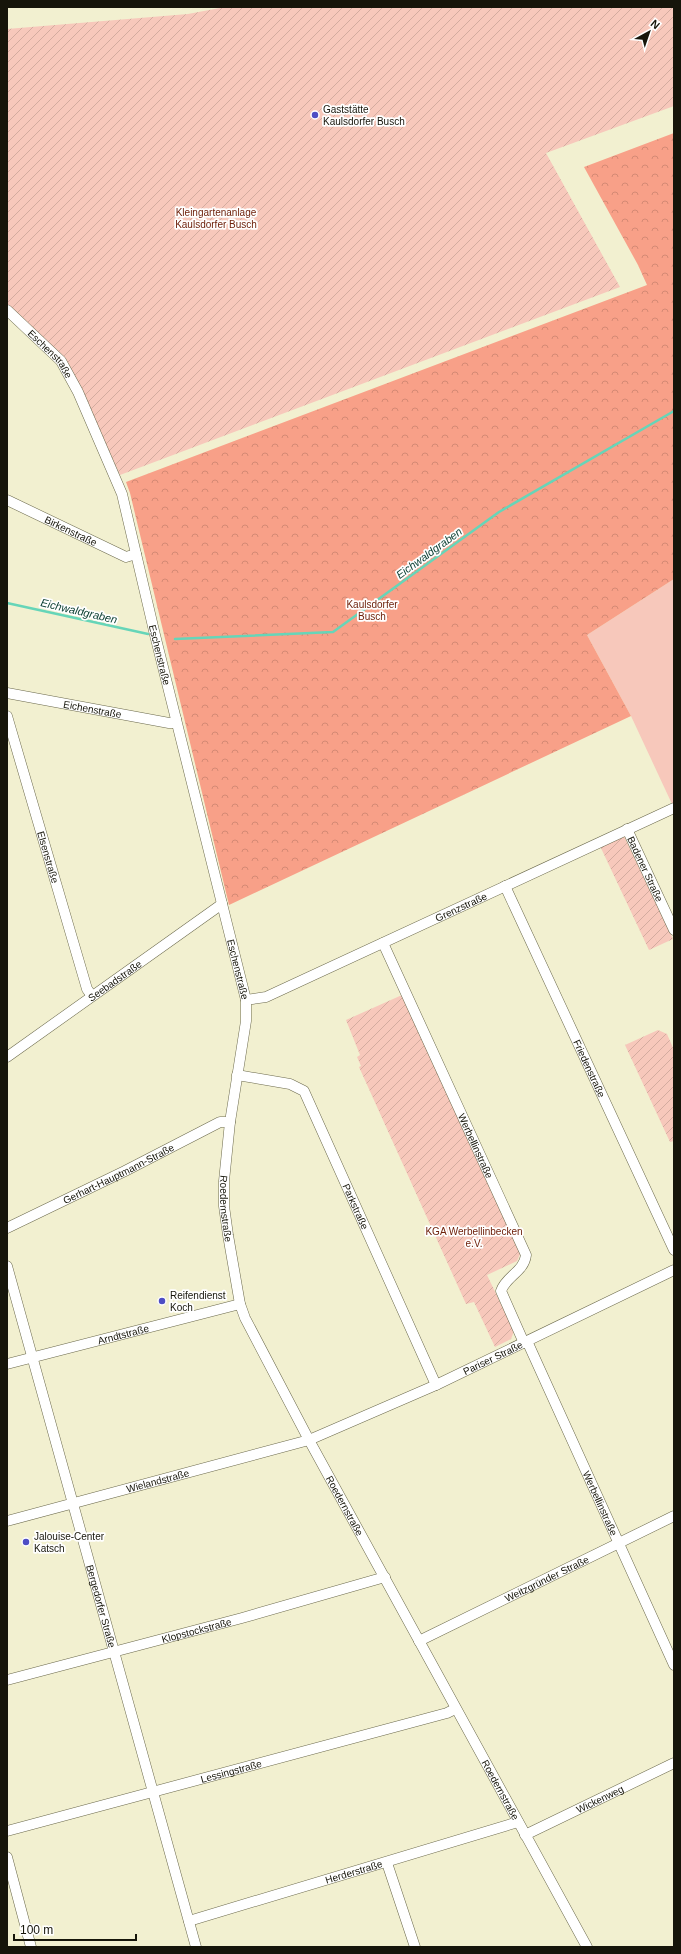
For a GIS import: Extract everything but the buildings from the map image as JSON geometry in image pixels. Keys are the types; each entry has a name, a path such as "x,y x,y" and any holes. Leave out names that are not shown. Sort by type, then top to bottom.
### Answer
{"street":[{"name":"Eschenstraße","path":"7,310 61,361 72,380 120,488 246,1000 244,1031"},
{"name":"Birkenstraße","path":"7,500 126,557 136,554"},
{"name":"Eichenstraße","path":"7,693 169,723 173,723 176,719"},
{"name":"Elsenstraße","path":"7,716 87,989 92,996"},
{"name":"Grenzstraße","path":"246,1000 266,997 674,808"},
{"name":"Badener Straße","path":"628,829 674,930"},
{"name":"Friedenstraße","path":"505,886 674,1250"},
{"name":"Seebadstraße","path":"7,1057 222,904"},
{"name":"Werbellinstraße","path":"383,943 526,1256 522,1267 504,1282 501,1291 526,1342 674,1665"},
{"name":"Roedernstraße","path":"244,1031 230,1122 224,1181 224,1206 240,1304 245,1318 309,1440 385,1577 455,1709 587,1947"},
{"name":"Parkstraße","path":"237,1075 290,1084 304,1091 436,1385"},
{"name":"Gerhart-Hauptmann-Straße","path":"7,1228 125,1171 220,1122 230,1122"},
{"name":"Bergedorfer Straße","path":"7,1266 196,1947"},
{"name":"Pariser Straße","path":"309,1440 436,1385 674,1270"},
{"name":"Arndtstraße","path":"7,1364 240,1304"},
{"name":"Wielandstraße","path":"7,1521 309,1440"},
{"name":"Weitzgründer Straße","path":"419,1641 674,1516"},
{"name":"Klopstockstraße","path":"7,1680 242,1618 385,1577"},
{"name":"Lessingstraße","path":"7,1831 447,1713 455,1709"},
{"name":"Wickenweg","path":"525,1835 674,1763"},
{"name":"Herderstraße","path":"189,1921 387,1863 518,1822"},
{"path":"7,1857 31,1947"},
{"path":"387,1863 416,1947"}],"green space":[{"name":"Kleingartenanlage Kaulsdorfer Busch","path":"225,7 674,7 674,106 546,153 620,287 120,475 69,364 7,304 7,29 188,14"},
{"name":"Kaulsdorfer Busch","path":"674,133 674,579 587,635 631,716 229,905 130,493 126,482 647,285 638,265 584,167"},
{"path":"674,579 674,803 672,804 631,716 587,635"},
{"path":"624,836 673,939 649,950 600,846"},
{"name":"KGA Werbellinbecken e.V.","path":"402,995 520,1254 517,1261 487,1275 514,1331 511,1339 495,1347 474,1302 466,1304 359,1067 361,1066 357,1057 360,1055 346,1020"},
{"path":"658,1030 667,1034 674,1050 674,1141 670,1142 625,1045"}],"waterway":[{"name":"Eichwaldgraben","path":"175,639 333,632 499,512 674,411"},
{"name":"Eichwaldgraben","path":"7,603 148,634"}],"place":[{"name":"Gaststätte Kaulsdorfer Busch","path":"315,115"},
{"name":"Reifendienst Koch","path":"162,1301"},
{"name":"Jalouise-Center Katsch","path":"26,1542"}]}
